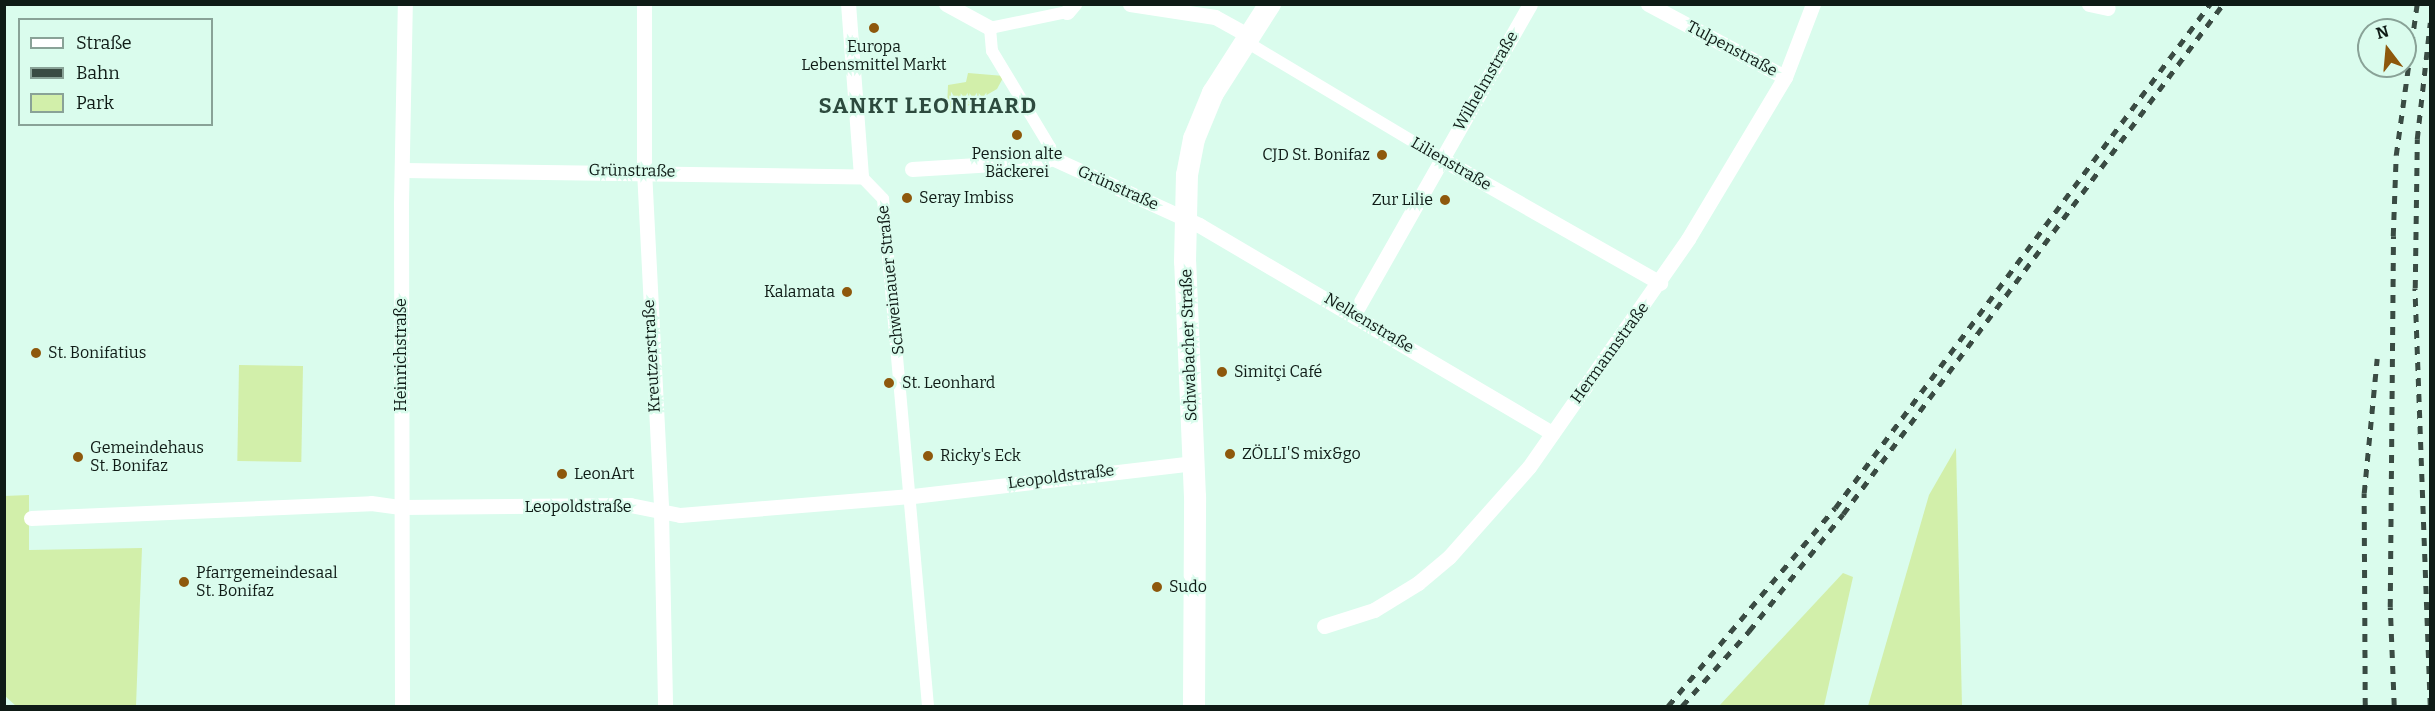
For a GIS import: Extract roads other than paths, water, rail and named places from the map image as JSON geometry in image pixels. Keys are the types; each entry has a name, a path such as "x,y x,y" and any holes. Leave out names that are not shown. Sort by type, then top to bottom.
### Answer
{"main road":[{"name":"Schwabacher Straße","path":"1194,706 1194,463 1184,217 1194,139 1219,81 1270,4"}],"street":[{"name":"Heinrichstraße","path":"402,706 401,507 405,4"},
{"name":"Kreutzerstraße","path":"644,4 644,170 661,511 665,706"},
{"path":"848,4 861,176"},
{"path":"946,4 990,28 1070,8"},
{"path":"1130,4 1215,17 1247,38"},
{"name":"Wilhelmstraße","path":"1354,314 1530,4"},
{"name":"Tulpenstraße","path":"1648,4 1785,77"},
{"name":"Hermannstraße","path":"1324,626 1380,607 1449,557 1497,507 1660,283 1785,77 1813,4"},
{"path":"2089,4 2108,8"},
{"path":"912,169 994,164 1019,172 1053,158 1050,147 992,51 990,28"},
{"name":"Lilienstraße","path":"1247,38 1442,159 1660,283"},
{"name":"Grünstraße","path":"1053,158 1184,217"},
{"name":"Grünstraße","path":"403,170 644,170 861,176"},
{"name":"Schweinauer Straße","path":"861,176 884,199 913,496 928,706"},
{"name":"Nelkenstraße","path":"1184,217 1354,314 1552,433"},
{"name":"Leopoldstraße","path":"31,518 371,503 401,507 630,506 680,515 913,496 1194,463"}],"railway":[{"path":"1668,706 1835,508 2210,4"},
{"path":"1682,706 1749,631 1843,514 2223,4"},
{"path":"2394,706 2390,607 2393,236 2396,155 2417,4"},
{"path":"2430,23 2417,139 2415,288 2430,706"},
{"path":"2365,706 2364,493 2377,359"}],"place":[{"name":"Europa Lebensmittel Markt","path":"874,28"},
{"name":"Pension alte Bäckerei","path":"1017,135"},
{"name":"CJD St. Bonifaz","path":"1382,155"},
{"name":"Seray Imbiss","path":"907,198"},
{"name":"Zur Lilie","path":"1445,200"},
{"name":"Kalamata","path":"847,292"},
{"name":"St. Bonifatius","path":"36,353"},
{"name":"Simitçi Café","path":"1222,372"},
{"name":"St. Leonhard","path":"889,383"},
{"name":"ZÖLLI'S mix&go","path":"1230,454"},
{"name":"Ricky's Eck","path":"928,456"},
{"name":"Gemeindehaus St. Bonifaz","path":"78,457"},
{"name":"LeonArt","path":"562,474"},
{"name":"Pfarrgemeindesaal St. Bonifaz","path":"184,582"},
{"name":"Sudo","path":"1157,587"}],"district":[{"name":"SANKT LEONHARD","path":"928,106"}]}
